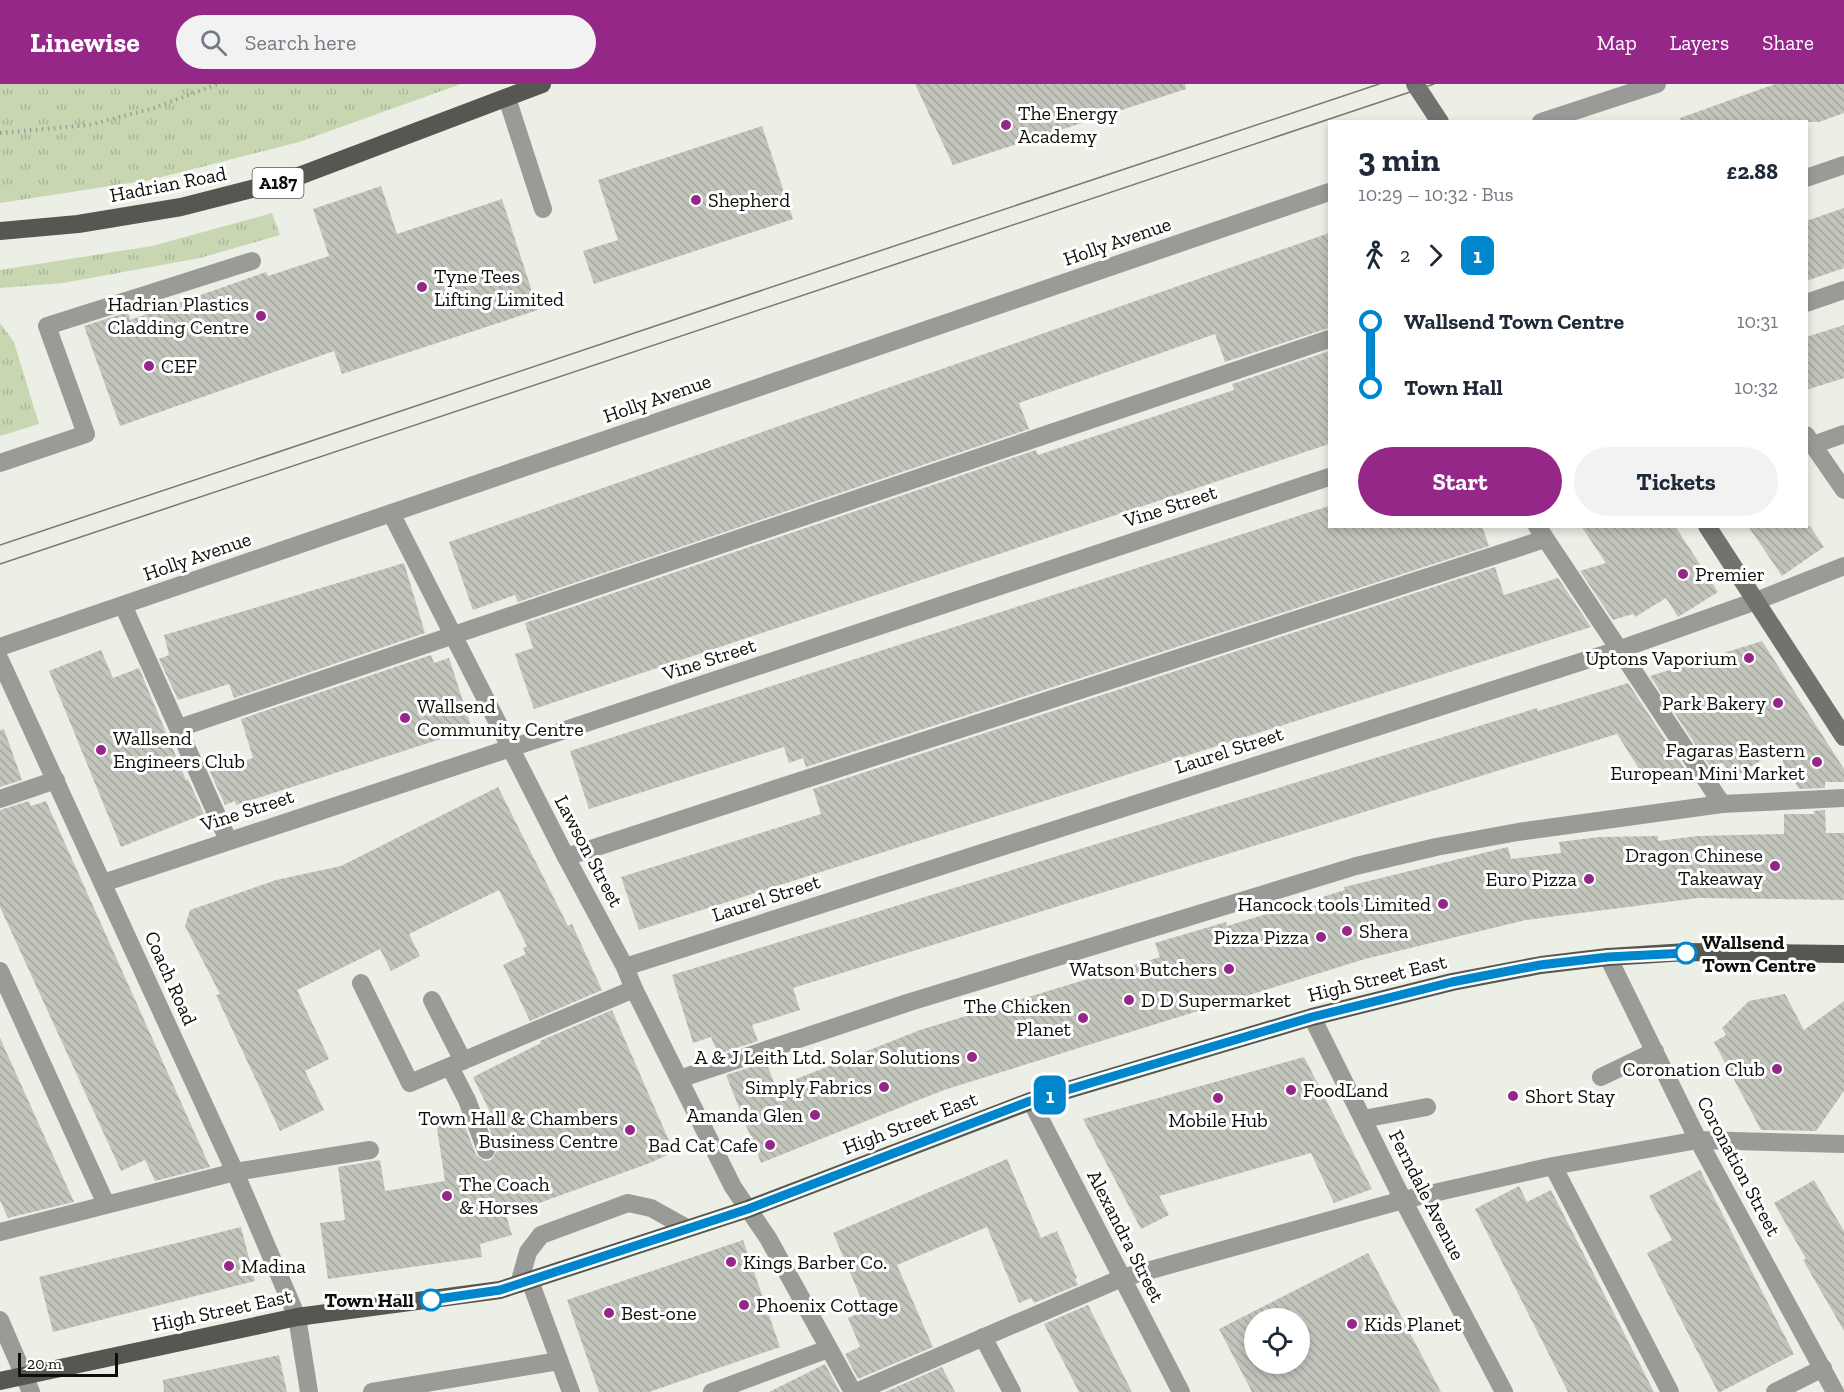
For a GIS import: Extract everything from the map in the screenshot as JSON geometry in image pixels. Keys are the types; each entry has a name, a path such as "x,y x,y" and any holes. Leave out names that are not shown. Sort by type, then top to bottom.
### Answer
{"main road":[{"name":"Hadrian Road","path":"0,231 78,224 181,207 291,179 542,84"},
{"name":"High Street East","path":"0,1381 28,1384 297,1317 500,1290 748,1209 1030,1101 1312,1017 1452,982 1540,965 1608,957 1688,952 1844,954"}],"street":[{"path":"1415,84 1439,120"},
{"path":"1547,120 1657,84"},
{"path":"507,98 543,209"},
{"path":"1808,177 1844,165"},
{"name":"Holly Avenue","path":"0,647 1328,192"},
{"path":"0,463 86,434 47,326 252,261"},
{"path":"1808,302 1844,290"},
{"path":"179,728 1328,339"},
{"path":"1844,434 1809,440 1844,490"},
{"name":"Vine Street","path":"103,883 1328,477"},
{"name":"Lawson Street","path":"391,513 566,857 625,967 733,1186 768,1238 854,1392"},
{"path":"1708,528 1844,737"},
{"path":"566,857 1541,533 1722,804"},
{"name":"Laurel Street","path":"625,967 1618,650 1756,601 1844,566"},
{"path":"123,605 228,840"},
{"name":"Coach Road","path":"0,660 235,1172 297,1317 309,1392"},
{"path":"0,799 56,780"},
{"path":"679,1079 921,998 1356,866 1436,847 1518,832 1722,804 1844,798"},
{"name":"Coronation Street","path":"1608,957 1698,1140 1835,1392"},
{"path":"0,971 106,1204"},
{"path":"361,983 410,1083 634,989"},
{"path":"432,1000 457,1064 467,1100 486,1150"},
{"name":"Ferndale Avenue","path":"1312,1017 1403,1200 1504,1392"},
{"path":"1601,1077 1655,1051"},
{"name":"Alexandra Street","path":"1030,1101 1181,1392"},
{"path":"1363,1119 1427,1107"},
{"path":"854,1392 1122,1278 1403,1200 1553,1166 1698,1140 1844,1144"},
{"path":"0,1232 235,1172 370,1150"},
{"path":"1553,1166 1670,1392"},
{"path":"571,1392 524,1282 528,1252 541,1235 628,1203 651,1208 687,1228"},
{"path":"0,1320 28,1384"},
{"path":"983,1337 1012,1392"},
{"path":"711,1392 828,1349"},
{"path":"372,1392 559,1361"},
{"path":"1775,1392 1823,1368"}],"path":[{"path":"0,133 89,125 154,108 218,84"}],"green space":[{"path":"0,84 461,84 299,142 150,180 0,203"},
{"path":"272,213 280,235 200,258 63,283 0,288 0,270 152,246"},
{"path":"0,323 14,342 39,424 0,436"}],"building":[{"name":"The Energy Academy","path":"915,84 1185,84 1186,89 953,165"},
{"path":"1775,84 1844,84 1844,113 1819,122 1808,122 1808,120 1680,120 1680,118"},
{"name":"Shepherd","path":"762,126 793,219 594,284 583,251 618,240 598,180"},
{"path":"381,186 397,234 502,199 538,310 342,374 334,351 120,426 84,326 128,312 130,320 266,272 268,276 329,256 313,209"},
{"path":"1844,208 1844,268 1808,280 1808,220"},
{"path":"1328,233 1328,328 1225,362 1215,334 1019,403 1029,429 518,602 515,595 473,610 449,542"},
{"path":"1844,325 1844,378 1808,389 1808,336"},
{"path":"1328,351 1328,444 534,709 515,654 533,648 525,623 1036,450 1038,455 1234,390 1232,384"},
{"path":"1328,506 1328,528 1483,528 1489,546 806,767 803,758 789,763 784,747 589,809 570,751"},
{"path":"1810,526 1824,547 1782,576 1749,528 1808,528"},
{"path":"1582,528 1676,528 1718,592 1678,617 1666,598 1635,617 1633,614 1613,620 1580,571 1606,563"},
{"path":"404,563 425,633 234,698 229,684 178,700 159,659 169,655 164,635"},
{"path":"1495,567 1504,595 1558,578 1591,627 639,930 621,877 821,814 813,789"},
{"path":"1762,641 1844,769 1844,782 1825,782 1825,788 1799,789 1783,764 1782,747 1733,778 1723,763 1709,765 1650,676"},
{"path":"101,650 113,678 139,668 186,780 188,779 204,814 121,847 49,671"},
{"path":"431,655 434,663 449,658 472,729 236,805 235,801 225,805 210,772 253,758 241,719"},
{"path":"1628,683 1685,769 1643,775 1617,734 793,988 800,1010 752,1025 758,1041 718,1054 711,1037 693,1043 672,975 1537,708 1538,711"},
{"path":"4,729 22,780 0,787 0,730"},
{"path":"498,787 568,926 572,924 602,990 530,1021 503,965 526,954 523,948 527,946 499,890 409,934 420,956 391,971 380,949 297,990 329,1059 305,1071 324,1110 280,1131 216,995 220,994 185,926 190,910 276,880 341,866"},
{"path":"29,801 31,806 46,801 210,1167 155,1181 145,1160 121,1171 0,907 0,810"},
{"path":"1825,810 1826,833 1844,833 1844,900 1698,898 1526,920 1365,959 944,1090 761,1163 726,1075 766,1062 776,1087 920,1030 1160,957 1155,943 1226,922 1227,926 1345,890 1344,887 1508,847 1511,859 1561,853 1559,842 1599,837 1658,836 1658,841 1697,836 1784,834 1784,814 1815,814 1813,811"},
{"name":"Coronation Club","path":"1785,994 1804,1030 1844,1001 1844,1091 1816,1131 1761,1130 1714,1042 1726,1035 1722,1028 1749,1001"},
{"path":"612,1010 674,1152 650,1163 506,1215 512,1235 480,1244 482,1257 328,1279 320,1223 345,1220 338,1167 380,1160 385,1191 445,1181 436,1122 462,1118 476,1155 484,1161 491,1160 497,1151 485,1115 491,1114 473,1077 541,1043 540,1041"},
{"path":"0,1038 74,1202 8,1218 0,1200"},
{"path":"1304,1057 1372,1189 1334,1203 1311,1153 1159,1196 1169,1215 1141,1229 1083,1119"},
{"path":"1007,1159 1041,1238 1057,1231 1078,1285 1034,1303 1031,1298 1019,1303 987,1227 897,1265 933,1347 858,1379 845,1354 860,1347 848,1318 866,1310 833,1233"},
{"path":"1700,1170 1794,1354 1720,1392 1647,1253 1672,1240 1649,1196"},
{"path":"1814,1180 1844,1231 1844,1331 1803,1260 1806,1259 1774,1203"},
{"path":"1519,1186 1527,1202 1551,1190 1654,1392 1568,1392 1475,1209"},
{"path":"241,1227 255,1281 53,1332 39,1277"},
{"path":"743,1240 780,1347 649,1392 599,1392 567,1300"},
{"name":"Kids Planet","path":"1368,1253 1441,1392 1252,1392 1219,1329 1244,1316 1244,1374 1310,1374 1310,1308 1260,1308"},
{"path":"1088,1305 1132,1392 1079,1392 1044,1324"},
{"path":"279,1355 287,1392 164,1392 163,1380"},
{"path":"825,1364 840,1392 769,1392"},
{"path":"942,1367 955,1392 885,1392"}],"tram line":[{"path":"0,545 1379,84"},
{"path":"0,564 1434,84"}],"bus line":[{"name":"1","path":"431,1300 500,1290 748,1209 1030,1101 1312,1017 1452,982 1540,965 1608,957 1686,953"}],"place":[{"name":"The Energy Academy","path":"1006,125"},
{"name":"Shepherd","path":"696,200"},
{"name":"Tyne Tees Lifting Limited","path":"422,287"},
{"name":"Hadrian Plastics Cladding Centre","path":"261,316"},
{"name":"CEF","path":"149,366"},
{"name":"Premier","path":"1683,574"},
{"name":"Uptons Vaporium","path":"1749,658"},
{"name":"Park Bakery","path":"1778,703"},
{"name":"Wallsend Community Centre","path":"405,718"},
{"name":"Wallsend Engineers Club","path":"101,750"},
{"name":"Fagaras Eastern European Mini Market","path":"1817,762"},
{"name":"Dragon Chinese Takeaway","path":"1775,866"},
{"name":"Euro Pizza","path":"1589,879"},
{"name":"Hancock tools Limited","path":"1443,904"},
{"name":"Shera","path":"1347,931"},
{"name":"Pizza Pizza","path":"1321,937"},
{"name":"Wallsend Town Centre","path":"1686,953"},
{"name":"Watson Butchers","path":"1229,969"},
{"name":"D D Supermarket","path":"1129,1000"},
{"name":"The Chicken Planet","path":"1083,1018"},
{"name":"A & J Leith Ltd. Solar Solutions","path":"972,1057"},
{"name":"Coronation Club","path":"1777,1069"},
{"name":"Simply Fabrics","path":"884,1087"},
{"name":"FoodLand","path":"1291,1090"},
{"name":"Short Stay","path":"1513,1096"},
{"name":"Mobile Hub","path":"1218,1098"},
{"name":"Amanda Glen","path":"815,1115"},
{"name":"Town Hall & Chambers Business Centre","path":"630,1130"},
{"name":"Bad Cat Cafe","path":"770,1145"},
{"name":"The Coach & Horses","path":"447,1196"},
{"name":"Kings Barber Co.","path":"731,1262"},
{"name":"Madina","path":"229,1266"},
{"name":"Town Hall","path":"431,1300"},
{"name":"Phoenix Cottage","path":"744,1305"},
{"name":"Best-one","path":"609,1313"},
{"name":"Kids Planet","path":"1352,1324"}]}
